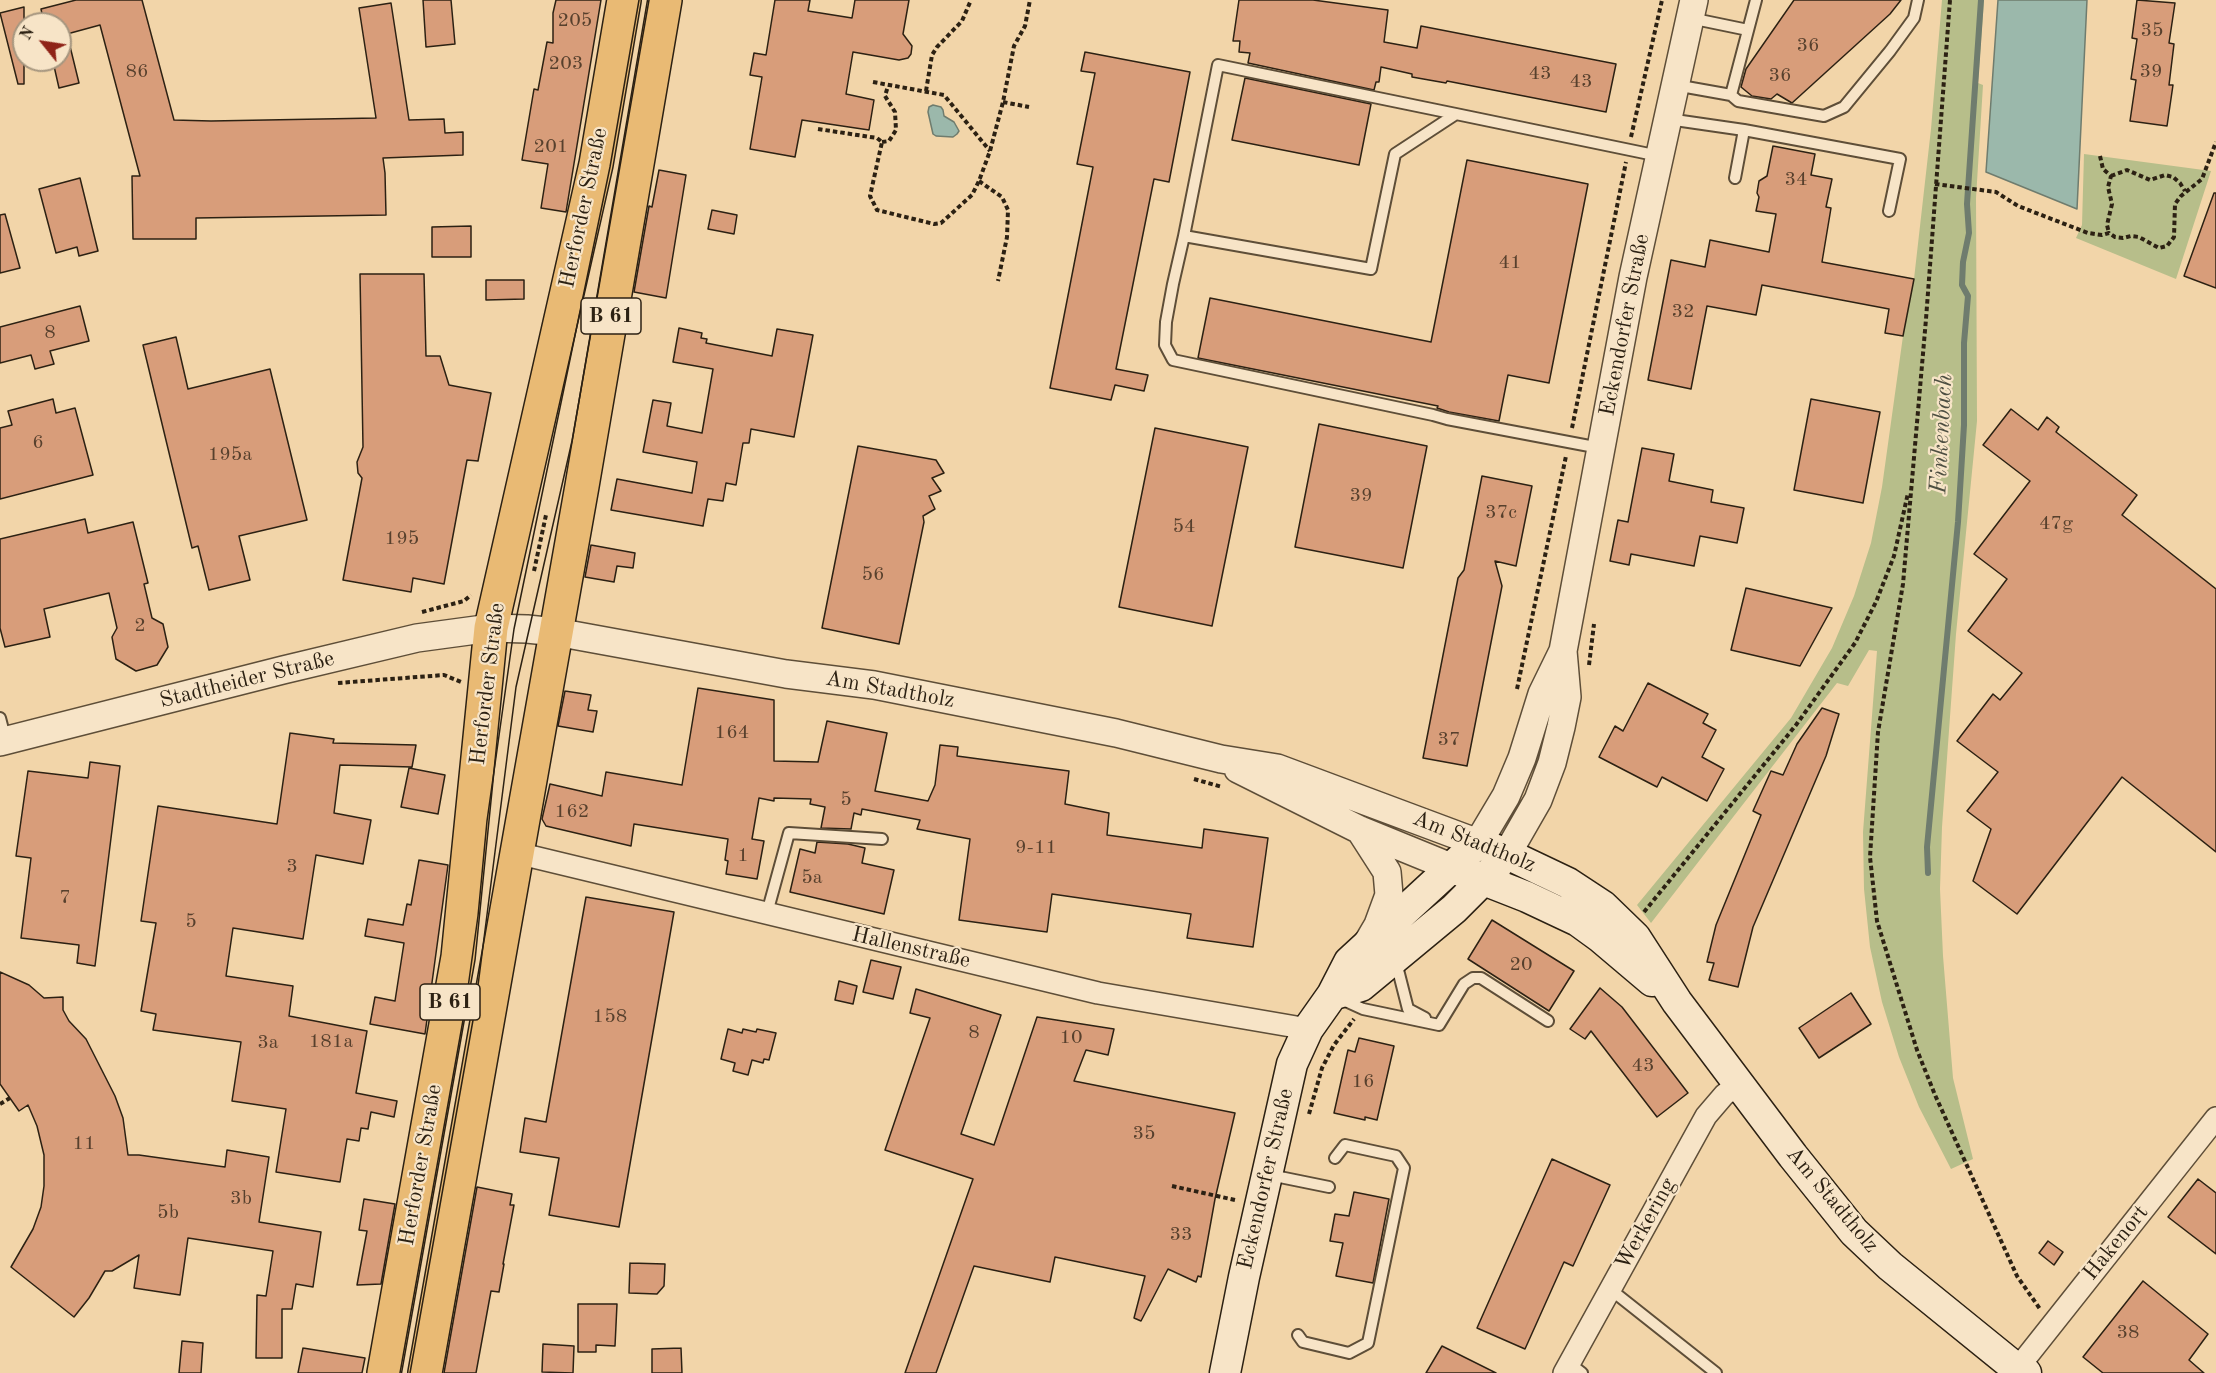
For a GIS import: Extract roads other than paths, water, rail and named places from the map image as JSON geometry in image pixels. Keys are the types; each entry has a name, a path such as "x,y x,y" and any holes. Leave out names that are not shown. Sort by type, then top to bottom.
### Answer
{"main road":[{"name":"Herforder Straße","path":"384,1373 458,957 490,628 596,164 624,0"},
{"name":"Herforder Straße","path":"425,1373 665,0"},
{"name":"Am Stadtholz","path":"1478,843 1568,883 1603,906 1635,937 1677,1002 1738,1084 1863,1242 2021,1372"},
{"name":"Eckendorfer Straße","path":"1225,1373 1293,1064 1308,1029 1332,995 1349,962 1478,843"},
{"name":"Eckendorfer Straße","path":"1332,995 1361,986 1395,960 1485,880 1507,854"},
{"name":"Am Stadtholz","path":"1453,868 1553,908 1578,921 1600,936 1677,1002"}],"street":[{"name":"Eckendorfer Straße","path":"1478,843 1506,796 1522,758 1542,694 1563,651 1633,277 1692,9"},
{"name":"Stadtheider Straße","path":"2,734 417,638 490,628 556,632"},
{"name":"Am Stadtholz","path":"556,632 786,674 874,685 1116,733 1221,759 1277,768 1478,843"},
{"name":"Eckendorfer Straße","path":"1507,854 1532,813 1552,763 1567,697 1563,651"},
{"name":"Am Stadtholz","path":"1221,759 1260,781 1360,830 1453,868"},
{"path":"1360,830 1387,872 1389,895 1378,925 1364,948"},
{"name":"Hallenstraße","path":"517,853 1098,993 1308,1029"},
{"name":"Werkering","path":"1572,1370 1610,1289 1706,1116 1724,1095 1738,1084"},
{"name":"Hakenort","path":"2021,1372 2050,1325 2216,1118"}],"lane":[{"path":"1731,95 1756,0"},
{"path":"1675,85 1731,95 1738,101 1824,116 1844,106 1890,51 1914,18 1918,0"},
{"path":"1692,9 1748,30"},
{"path":"1601,448 1447,419 1173,360 1165,345 1166,322 1218,65 1659,156"},
{"path":"1184,236 1371,269 1395,154 1456,114"},
{"path":"1667,119 1744,130 1900,159 1889,211"},
{"path":"1735,178 1744,130"},
{"path":"767,913 789,833 882,840"},
{"path":"1395,960 1408,1009 1439,1024"},
{"path":"1439,1024 1464,984 1473,978 1481,978 1548,1021"},
{"path":"1332,995 1363,1010 1439,1024"},
{"path":"1298,1335 1303,1342 1349,1353 1368,1343 1404,1168 1396,1156 1345,1145 1335,1158"},
{"path":"1267,1174 1329,1187"},
{"path":"1610,1289 1716,1373"}],"waterway":[{"name":"Finkenbach","path":"1928,873 1927,847 1958,522 1964,425 1964,343 1968,296 1962,285 1963,262 1969,233 1967,204 1981,0"}],"tram line":[{"path":"400,1373 465,1009 478,916 487,821 514,629 610,167 639,0"},
{"path":"410,1373 475,1009 516,687 572,441 649,0"}]}
